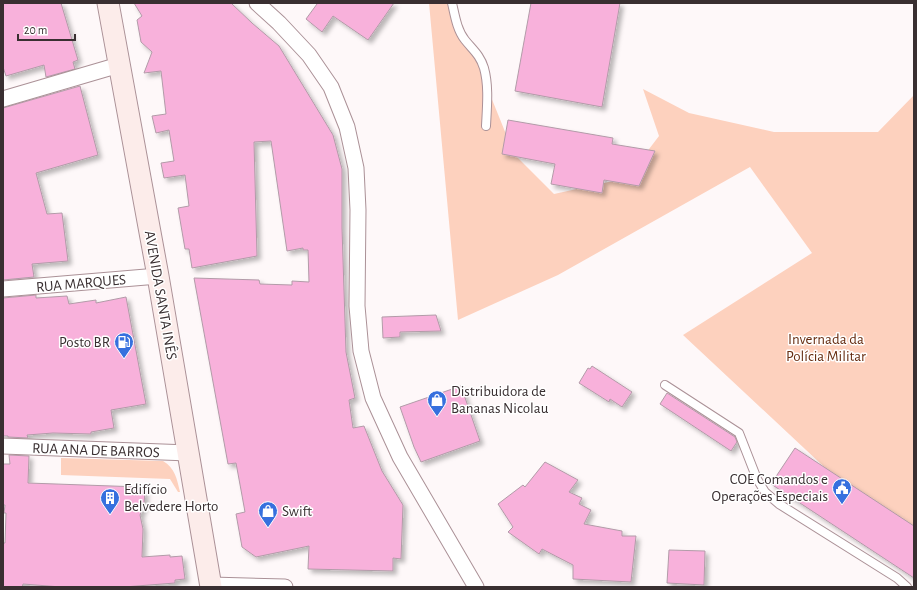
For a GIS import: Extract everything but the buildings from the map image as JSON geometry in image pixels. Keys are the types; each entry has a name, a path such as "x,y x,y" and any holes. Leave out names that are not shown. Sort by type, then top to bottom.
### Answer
{"main road":[{"name":"AVENIDA SANTA INÊS","path":"108,3 158,276 211,586"}],"street":[{"path":"257,3 279,22 309,55 331,87 347,127 356,168 358,210 357,306 361,351 373,398 400,457 476,587"},
{"path":"3,99 119,65"},
{"name":"RUA MARQUES","path":"3,289 158,276"},
{"name":"RUA ANA DE BARROS","path":"3,446 189,453"},
{"path":"211,586 285,587"}],"lane":[{"path":"452,3 456,24 464,40 476,51 484,67 487,86 486,126"},
{"path":"665,385 739,433 757,479 765,492 778,504 896,578 907,587"}],"green space":[{"name":"Invernada da Polícia Militar","path":"429,3 453,3 514,154 554,194 627,178 659,136 643,89 689,113 774,132 878,132 914,95 914,551 683,335 812,253 750,167 558,275 458,320"},
{"path":"61,458 163,461 173,470 180,492 178,492 170,479 61,475"}],"place":[{"name":"Posto BR","path":"124,359"},
{"name":"Distribuidora de Bananas Nicolau","path":"437,417"},
{"name":"COE Comandos e Operações Especiais","path":"842,505"},
{"name":"Edifício Belvedere Horto","path":"110,515"},
{"name":"Swift","path":"268,528"}]}
